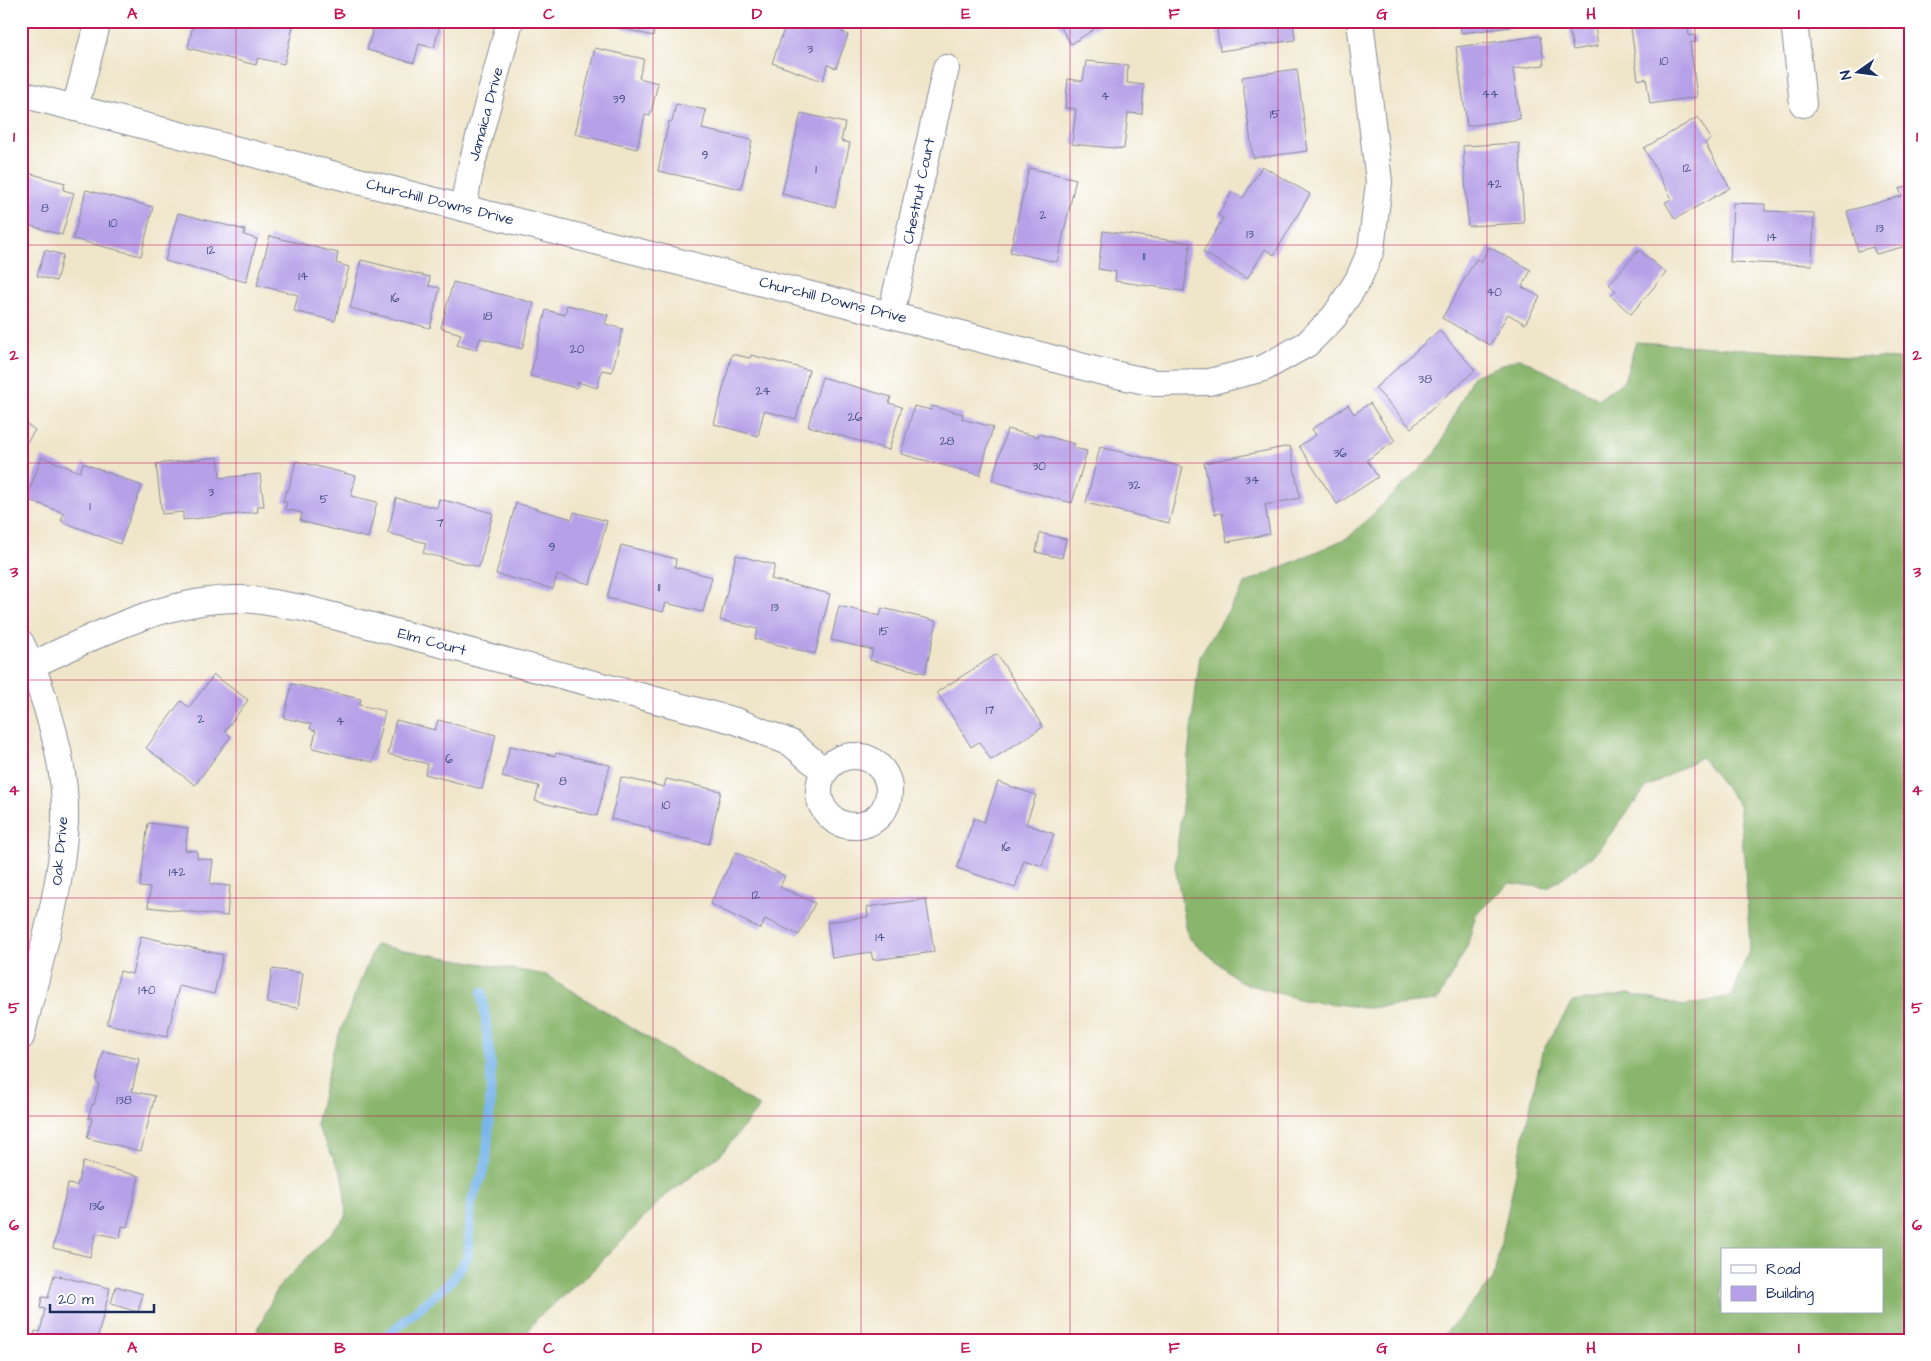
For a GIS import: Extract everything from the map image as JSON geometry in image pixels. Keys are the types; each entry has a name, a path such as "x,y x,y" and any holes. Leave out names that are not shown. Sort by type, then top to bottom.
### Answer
{"street":[{"path":"75,108 98,21"},
{"name":"Jamaica Drive","path":"463,208 470,171 510,21"},
{"name":"Churchill Downs Drive","path":"21,94 463,208 891,315 1099,371 1155,383 1209,382 1264,368 1307,344 1334,317 1358,280 1370,250 1379,182 1360,21"},
{"path":"1794,21 1803,104"},
{"name":"Chestnut Court","path":"891,315 946,68"},
{"name":"Elm Court","path":"27,654 136,618 194,603 243,599 303,608 736,721 791,743 824,771"},
{"name":"Oak Drive","path":"21,1037 59,883 65,820 60,752 27,654"}],"green space":[{"path":"1636,342 1910,360 1910,1340 1439,1340 1493,1280 1542,1052 1572,1002 1629,994 1683,1006 1732,996 1750,948 1739,805 1701,757 1646,788 1595,854 1548,888 1510,883 1476,914 1467,947 1437,1001 1368,1008 1302,1000 1240,982 1188,937 1175,866 1200,655 1246,583 1349,537 1436,453 1473,376 1520,358 1599,399 1624,381"},
{"path":"375,945 546,975 760,1107 721,1154 663,1198 589,1274 538,1317 522,1340 253,1340 277,1289 346,1217 343,1177 316,1124 334,1047"}],"building":[{"path":"194,21 287,21 294,23 284,64 258,58 256,65 188,48"},
{"path":"375,21 441,21 434,48 419,44 414,63 367,50"},
{"path":"606,21 656,21 653,36 605,24"},
{"path":"787,21 846,21 842,32 848,35 836,68 828,65 822,81 772,63"},
{"path":"1057,21 1107,21 1071,44"},
{"path":"1293,21 1295,40 1220,51 1216,22"},
{"path":"1460,21 1511,21 1511,27 1461,33"},
{"path":"1687,21 1689,36 1695,35 1696,42 1690,43 1697,97 1650,104 1646,78 1638,80 1631,28"},
{"path":"1595,25 1598,46 1573,50 1569,29"},
{"path":"1540,36 1544,65 1513,69 1520,119 1467,126 1456,47"},
{"path":"595,48 644,59 639,78 658,83 650,116 645,115 637,149 575,134"},
{"path":"1086,61 1128,65 1127,83 1144,85 1142,114 1128,113 1124,149 1072,144 1076,109 1065,108 1068,79 1083,81"},
{"path":"1297,69 1308,151 1253,158 1242,77"},
{"path":"676,104 706,110 702,129 752,140 741,189 658,171 669,121 672,122"},
{"path":"801,113 845,123 841,141 850,143 835,207 782,194"},
{"path":"1698,117 1711,139 1705,143 1730,188 1675,219 1665,202 1672,199 1644,148"},
{"path":"1519,143 1524,223 1468,226 1463,146"},
{"path":"1262,166 1310,194 1274,255 1265,249 1247,279 1203,252 1223,218 1218,215 1232,192 1243,198"},
{"path":"1029,168 1076,179 1057,262 1010,252"},
{"path":"21,171 65,183 63,190 74,193 62,235 21,223"},
{"path":"1910,186 1910,245 1876,254 1873,247 1858,251 1847,211 1902,196 1899,189"},
{"path":"86,190 153,207 141,256 73,239"},
{"path":"1733,203 1765,204 1765,211 1814,213 1812,265 1730,262"},
{"path":"178,213 245,230 244,235 257,239 246,282 165,261"},
{"path":"1103,231 1190,243 1184,291 1115,281 1116,272 1098,269"},
{"path":"270,236 338,253 336,263 349,267 335,321 294,311 298,295 257,285"},
{"path":"1489,247 1531,270 1522,287 1540,297 1525,324 1508,314 1490,345 1442,318 1476,259 1481,262"},
{"path":"45,250 63,255 56,281 37,276"},
{"path":"1639,250 1666,273 1631,314 1611,296 1616,291 1609,284"},
{"path":"361,260 430,277 429,286 440,288 430,328 350,308"},
{"path":"453,282 534,303 522,349 480,338 476,350 457,345 461,334 441,328"},
{"path":"567,305 608,315 605,324 623,329 612,372 602,370 597,388 578,382 576,388 530,376 546,310 565,315"},
{"path":"1439,330 1475,370 1411,428 1375,388"},
{"path":"732,354 750,358 751,355 809,370 796,419 764,411 758,436 714,424"},
{"path":"822,377 891,397 889,403 902,407 889,450 808,426"},
{"path":"1370,403 1395,441 1367,460 1378,477 1337,504 1299,446 1316,435 1312,429 1348,405 1354,414"},
{"path":"914,406 931,410 932,406 963,414 962,419 993,427 980,475 901,454"},
{"path":"21,420 35,430 21,451"},
{"path":"1007,429 1038,437 1039,434 1075,444 1073,448 1087,451 1072,503 992,481"},
{"path":"1290,446 1300,498 1265,505 1270,534 1227,542 1222,513 1215,514 1204,463"},
{"path":"1100,447 1183,467 1169,523 1086,503"},
{"path":"42,457 80,472 83,463 142,486 120,544 61,521 64,513 26,499"},
{"path":"218,457 220,478 260,474 264,506 257,506 258,512 183,520 183,512 162,514 156,464"},
{"path":"296,461 356,476 351,496 377,502 368,538 300,521 302,513 285,509 287,502 283,502"},
{"path":"396,498 437,508 439,499 493,513 479,567 423,553 426,543 388,533"},
{"path":"516,503 572,519 574,512 607,521 590,584 557,575 553,589 496,574"},
{"path":"1040,533 1066,539 1062,558 1036,552"},
{"path":"621,545 676,559 675,567 712,577 703,612 666,603 663,612 607,598"},
{"path":"736,555 775,565 771,579 830,594 815,654 755,639 758,629 720,620"},
{"path":"839,606 880,616 882,608 937,621 925,673 870,660 873,650 831,640"},
{"path":"997,654 1043,727 991,760 979,742 971,747 937,692"},
{"path":"214,675 248,700 225,731 231,736 195,785 146,748 181,701 189,707"},
{"path":"292,684 361,699 359,705 385,711 373,762 312,748 316,731 310,729 311,724 284,718"},
{"path":"396,720 435,730 438,720 496,735 482,789 425,774 428,764 388,754"},
{"path":"510,746 555,756 556,753 610,765 597,816 535,801 539,786 502,777"},
{"path":"621,777 664,787 666,779 721,791 709,844 650,831 650,828 611,819"},
{"path":"998,782 1036,795 1026,824 1054,834 1042,866 1024,860 1015,888 957,868 974,818 984,822"},
{"path":"148,823 188,828 185,850 197,851 197,858 213,860 210,884 230,886 227,916 148,907 150,888 140,887"},
{"path":"736,852 785,876 780,887 815,903 799,935 765,919 761,929 710,904"},
{"path":"926,899 934,952 873,960 871,952 832,958 827,922 868,917 867,907"},
{"path":"141,936 223,955 214,994 179,986 167,1037 107,1024 120,971 132,974"},
{"path":"272,969 303,973 298,1008 267,1003"},
{"path":"103,1051 139,1059 132,1091 155,1096 141,1151 87,1138 92,1118 88,1118 92,1104 94,1105 99,1083 96,1082"},
{"path":"83,1162 139,1176 127,1227 122,1226 120,1238 96,1233 90,1257 53,1248 68,1184 77,1186"},
{"path":"54,1275 110,1288 97,1340 74,1335 73,1340 33,1340 35,1331 40,1332 45,1309 40,1308 42,1297 48,1298"},
{"path":"116,1286 143,1294 138,1312 111,1304"}],"waterway":[{"path":"382,1340 452,1280 468,1256 471,1203 486,1164 490,1108 491,1066 482,992"}]}
